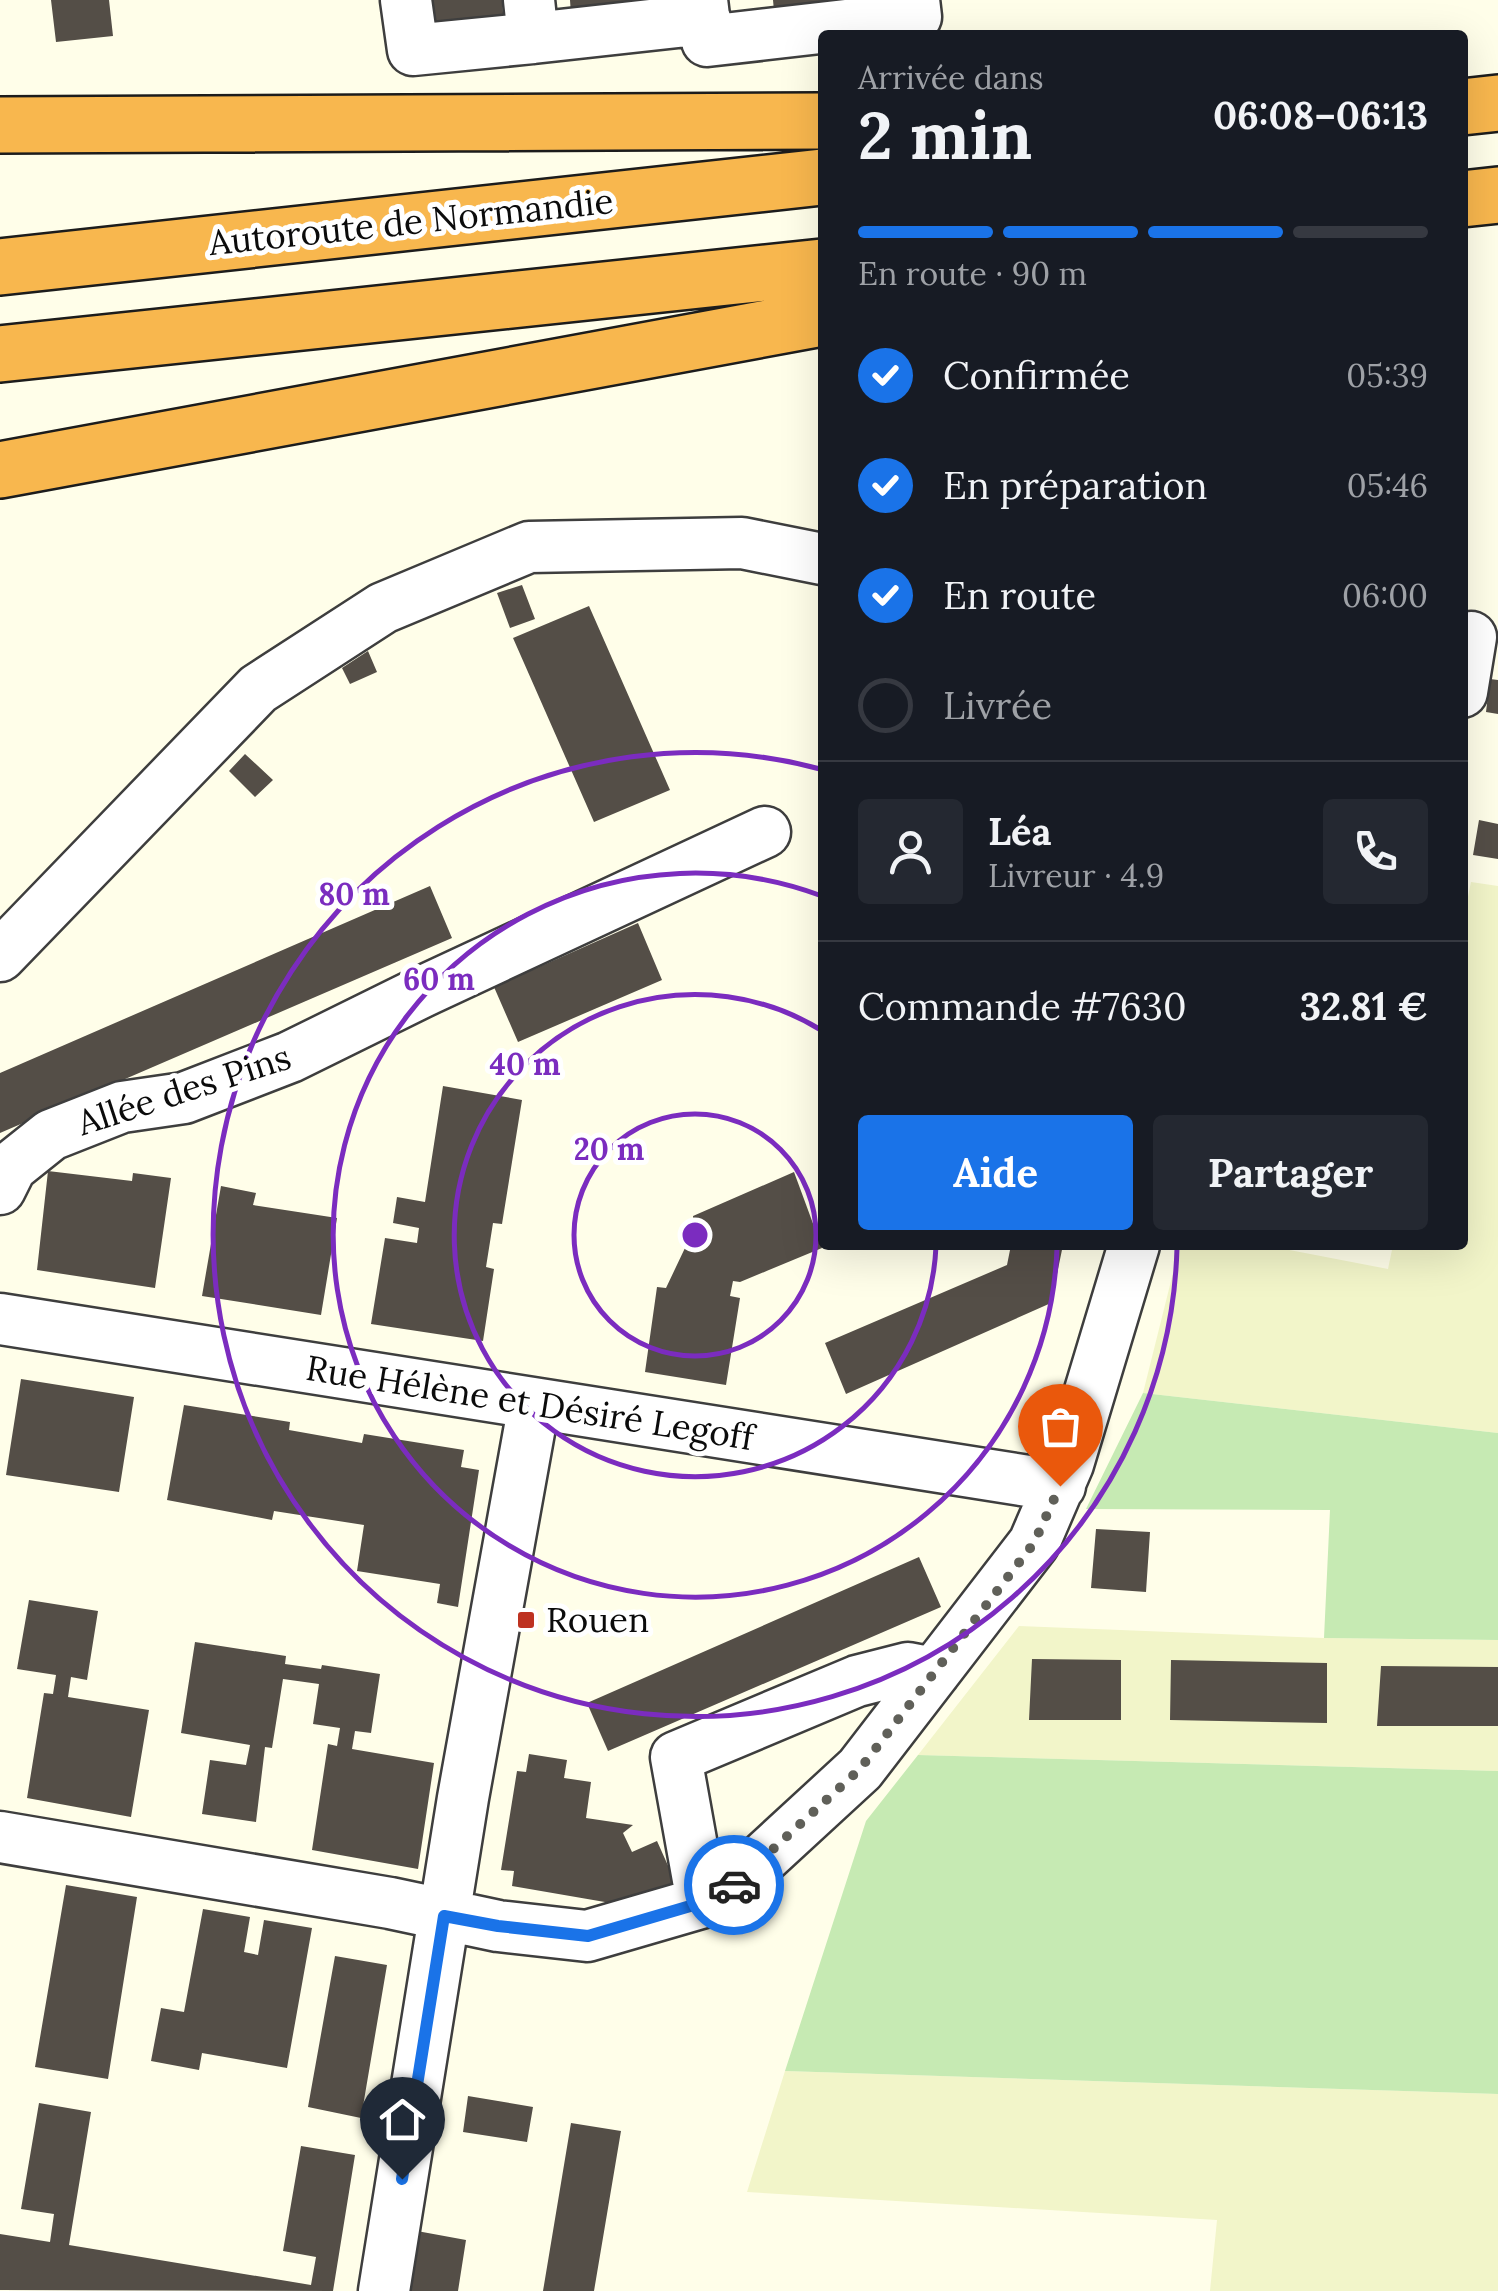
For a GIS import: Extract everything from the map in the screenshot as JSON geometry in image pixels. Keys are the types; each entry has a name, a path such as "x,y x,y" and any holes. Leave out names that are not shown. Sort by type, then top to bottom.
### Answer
{"highway":[{"path":"1468,106 1498,103"},
{"path":"0,125 818,120"},
{"name":"Autoroute de Normandie","path":"0,267 818,177"},
{"path":"1468,198 1498,195"},
{"path":"0,354 818,266"},
{"path":"0,470 818,319"}],"street":[{"path":"406,0 413,50 531,19 703,10 707,41 916,17 914,0"},
{"path":"0,956 258,688 383,608 529,547 742,543 818,558"},
{"path":"1468,655 1471,637"},
{"name":"Allée des Pins","path":"0,1190 11,1168 51,1136 122,1107 184,1098 290,1057 765,832"},
{"path":"0,1836 498,1926 588,1936 721,1897 860,1769 1034,1543 1060,1486 1132,1250"},
{"name":"Rue Hélène et Désiré Legoff","path":"0,1319 1060,1486"},
{"path":"384,2291 444,1916 534,1404"},
{"path":"702,1902 676,1756 857,1681 908,1668 934,1673"}],"green space":[{"path":"1471,882 1498,886 1498,1433 1143,1393 1179,1250 1290,1250 1388,1269 1392,1250 1468,1250"},
{"path":"1143,1393 1498,1433 1498,1640 1324,1638 1330,1510 1086,1509"},
{"path":"1019,1626 1324,1638 1498,1640 1498,1771 918,1755"},
{"path":"918,1755 1498,1771 1498,2094 785,2071 866,1821"},
{"path":"785,2071 1498,2094 1498,2291 1210,2291 1217,2220 747,2192"}],"building":[{"path":"51,0 109,0 113,36 56,42"},
{"path":"423,0 502,0 504,25 427,34"},
{"path":"570,0 665,0 571,15"},
{"path":"773,0 835,0 836,4 774,11"},
{"path":"522,585 535,619 510,628 497,593"},
{"path":"589,606 670,790 594,822 513,638"},
{"path":"368,651 377,672 350,684 342,668"},
{"path":"1490,679 1498,680 1498,714 1486,712"},
{"path":"245,754 273,780 255,797 229,771"},
{"path":"1479,820 1498,824 1498,859 1473,855"},
{"path":"430,886 452,938 0,1133 0,1073"},
{"path":"638,923 662,980 518,1042 494,987"},
{"path":"443,1086 522,1100 502,1224 493,1223 486,1267 494,1269 483,1341 371,1324 385,1238 417,1243 419,1228 393,1223 397,1197 425,1202"},
{"path":"48,1171 132,1181 133,1173 171,1178 155,1288 37,1270"},
{"path":"794,1172 818,1237 818,1250 740,1282 733,1281 730,1296 740,1298 726,1385 645,1372 657,1287 666,1288 694,1229 693,1216"},
{"path":"221,1186 256,1193 253,1205 337,1218 321,1315 202,1296"},
{"path":"1010,1250 1062,1250 1051,1303 846,1394 825,1343 1007,1265"},
{"path":"21,1379 134,1397 119,1492 6,1475"},
{"path":"184,1405 290,1422 289,1430 362,1443 364,1434 464,1450 461,1467 479,1470 458,1607 437,1603 440,1584 357,1571 364,1525 274,1511 272,1520 167,1500"},
{"path":"1096,1529 1150,1532 1146,1592 1091,1588"},
{"path":"919,1557 941,1607 608,1751 587,1703"},
{"path":"29,1600 98,1611 87,1680 71,1677 68,1697 149,1710 131,1817 27,1798 44,1693 53,1694 56,1675 17,1669"},
{"path":"195,1642 286,1656 285,1664 380,1674 371,1733 355,1731 352,1749 434,1763 418,1869 312,1850 328,1744 337,1746 340,1728 313,1724 319,1684 283,1679 272,1748 265,1747 256,1822 202,1814 210,1760 246,1765 250,1745 181,1733"},
{"path":"1032,1659 1121,1660 1121,1720 1029,1720"},
{"path":"1171,1660 1327,1663 1327,1723 1170,1720"},
{"path":"1381,1666 1498,1667 1498,1726 1377,1726"},
{"path":"529,1754 567,1760 564,1778 591,1782 586,1818 633,1825 623,1833 632,1852 657,1841 678,1888 649,1900 630,1897 628,1906 512,1886 514,1871 501,1870 517,1771 526,1772"},
{"path":"66,1885 137,1897 108,2079 35,2067"},
{"path":"203,1909 250,1917 244,1952 258,1955 264,1920 312,1928 287,2068 202,2053 199,2070 151,2061 161,2008 184,2012"},
{"path":"335,1956 387,1965 361,2118 308,2107"},
{"path":"468,2096 533,2107 527,2142 463,2132"},
{"path":"39,2103 91,2112 69,2245 311,2285 316,2257 283,2251 301,2146 355,2155 333,2291 0,2290 0,2234 50,2242 54,2214 21,2209"},
{"path":"571,2123 621,2131 594,2291 543,2291"},
{"path":"417,2231 466,2240 458,2291 407,2291"}],"way so far":[{"path":"734,1885 860,1769 1034,1543 1060,1486"}],"place":[{"name":"Rouen","path":"526,1620"}],"route":[{"path":"402,2179 444,1916 588,1936 721,1897 734,1885"}]}
